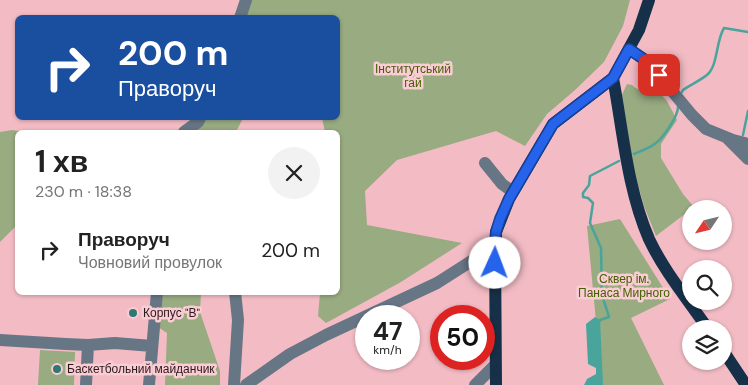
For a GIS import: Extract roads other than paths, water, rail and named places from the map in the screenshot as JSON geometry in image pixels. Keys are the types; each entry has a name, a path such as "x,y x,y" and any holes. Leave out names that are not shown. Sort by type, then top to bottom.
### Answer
{"main road":[{"path":"496,385 495,246 496,232 500,219 513,192 553,124 613,78 639,30 650,0"},
{"path":"613,78 628,166 638,207 650,239 666,267 702,320"},
{"path":"732,364 746,385"}],"street":[{"path":"241,15 246,0"},
{"path":"629,49 648,62 706,129 748,144"},
{"path":"187,130 199,120"},
{"path":"725,137 748,159"},
{"path":"485,163 502,184 513,192"},
{"path":"246,385 290,354 437,283 495,246"},
{"path":"149,385 157,295"},
{"path":"234,385 238,320 235,295"},
{"path":"0,340 88,345 115,343 152,346"},
{"path":"86,385 88,345"},
{"path":"475,385 496,365"}],"water":[{"path":"595,317 600,320 603,385 584,385 587,379 596,374 596,368 588,364 586,324"}],"waterway":[{"path":"682,92 706,76 711,70 724,28 748,32"},
{"path":"634,154 659,140 673,120 678,106"},
{"path":"743,135 748,111"},
{"path":"600,321 609,317 602,295 601,248 590,223 593,203 588,198 583,197 583,193 589,185 590,176 619,161"}],"place":[{"name":"Корпус \"В\"","path":"133,313"},
{"name":"Баскетбольний майданчик","path":"57,369"}],"park label":[{"name":"Інститутський гай","path":"413,76"},
{"name":"Сквер ім. Панаса Мирного","path":"624,286"}]}
